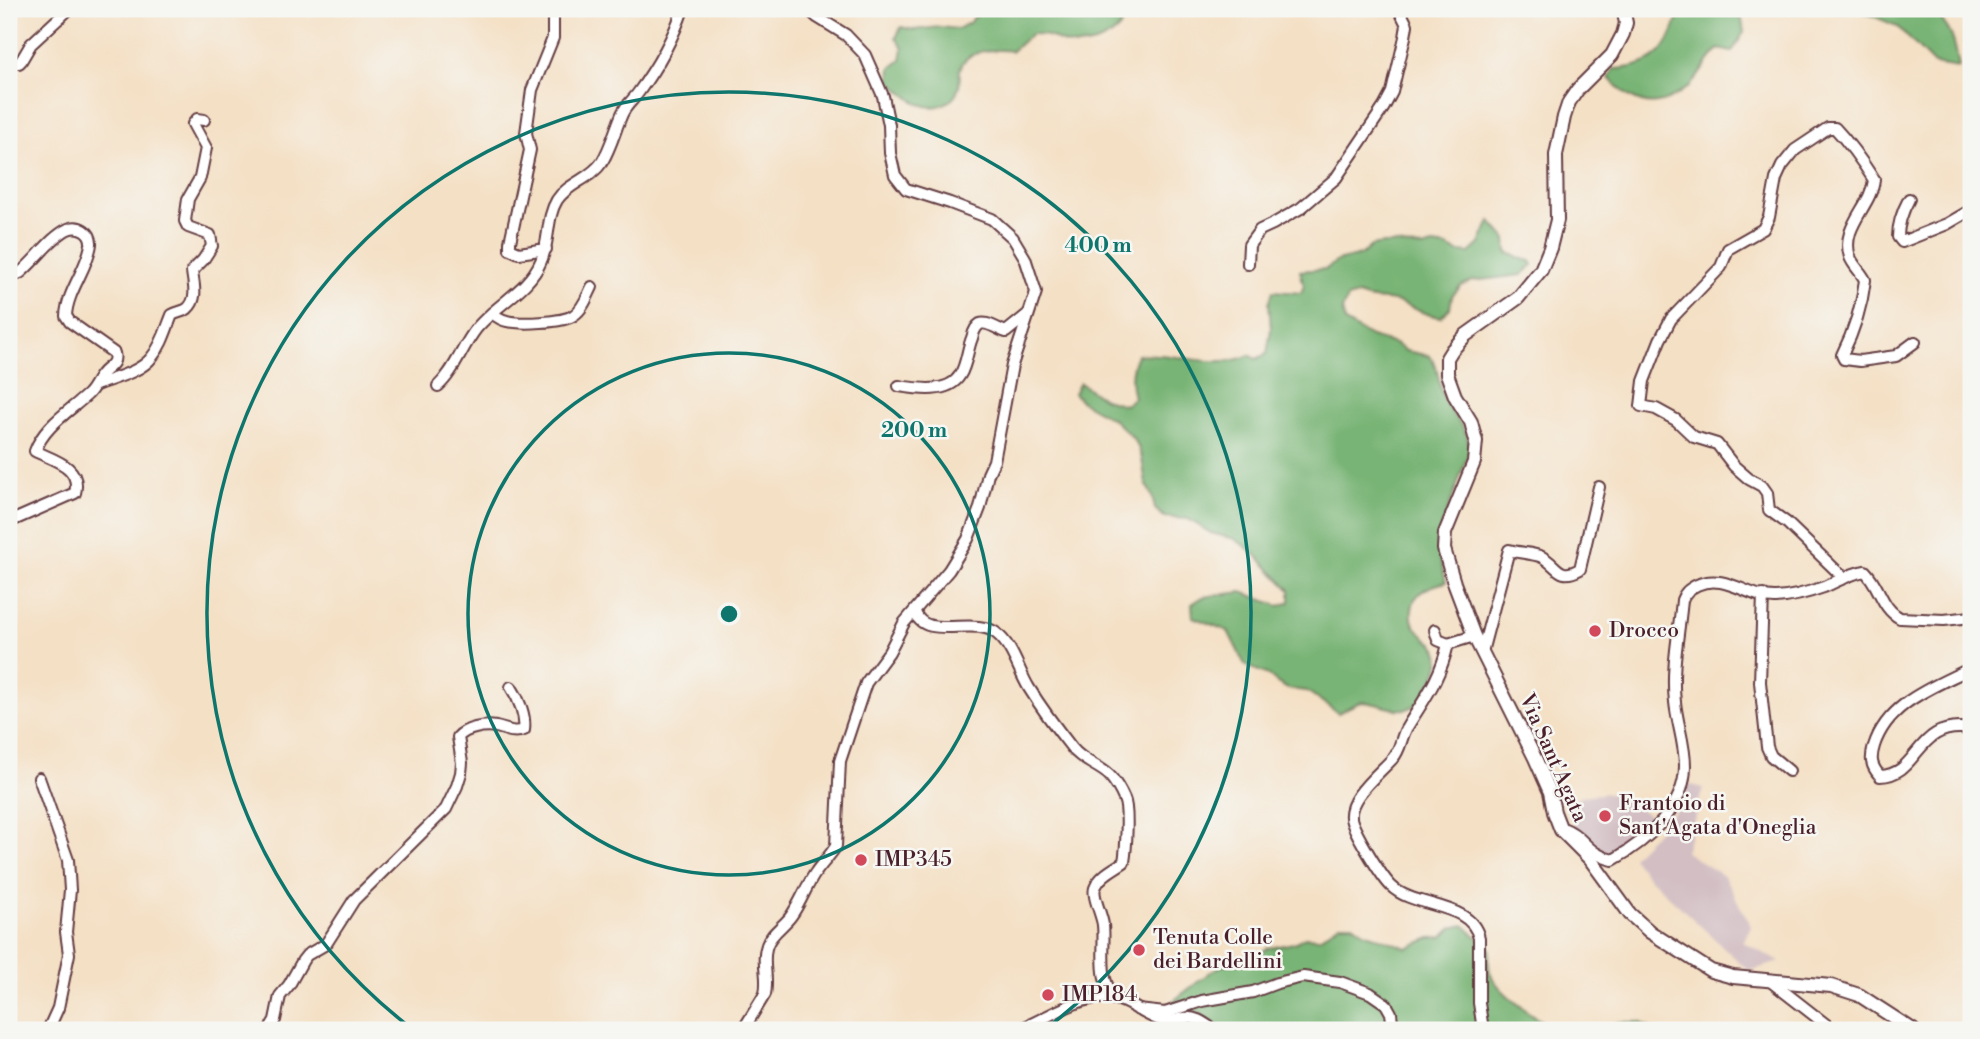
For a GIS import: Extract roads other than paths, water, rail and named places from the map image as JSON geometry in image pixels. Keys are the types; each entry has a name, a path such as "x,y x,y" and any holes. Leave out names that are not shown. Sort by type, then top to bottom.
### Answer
{"street":[{"path":"9,63 19,63 31,44 69,9"},
{"path":"546,249 519,253 510,248 510,242 530,150 526,134 532,90 553,38 553,9"},
{"path":"438,386 445,380 477,328 532,276 541,263 553,206 566,190 601,164 622,112 670,43 683,9"},
{"path":"743,1030 766,987 766,946 790,917 816,873 836,846 840,761 866,683 889,652 904,623 948,570 972,529 996,450 1012,365 1036,292 1025,258 1013,238 992,219 906,189 895,175 883,96 866,55 846,35 817,18 808,9"},
{"path":"1248,264 1249,245 1259,230 1301,208 1336,178 1384,107 1392,92 1407,25 1399,9"},
{"name":"Via Sant'Agata","path":"1623,9 1626,23 1612,55 1578,89 1569,102 1564,117 1556,155 1557,220 1541,270 1518,298 1466,335 1447,358 1447,374 1455,396 1471,422 1476,441 1474,462 1446,533 1444,549 1474,636 1535,758 1550,792 1561,830 1590,859 1630,914 1650,932 1711,971 1733,977 1831,986 1850,991 1913,1030"},
{"path":"96,385 147,363 163,340 172,315 185,310 192,303 195,286 192,271 210,253 212,246 210,235 188,227 186,221 188,198 202,173 206,148 193,124 197,119 204,120"},
{"path":"1844,578 1787,523 1769,510 1767,494 1762,486 1734,466 1717,444 1694,437 1676,420 1656,409 1641,406 1644,381 1671,319 1721,267 1728,249 1763,229 1769,217 1776,179 1782,166 1795,150 1828,128 1835,128 1843,136 1874,180 1868,198 1851,227 1847,242 1851,258 1865,280 1854,331 1842,355 1844,359 1860,360 1896,356 1914,342"},
{"path":"1909,199 1901,214 1898,237 1902,242 1971,211"},
{"path":"9,275 20,273 58,236 69,229 80,228 87,233 90,246 68,302 66,316 114,353 115,359 102,373 96,385 39,442 35,451 61,462 71,470 77,484 75,493 9,522"},
{"path":"492,313 506,321 564,320 575,315 582,307 592,287"},
{"path":"899,386 918,389 950,384 962,371 969,344 980,324 984,323 1006,332 1027,315"},
{"path":"1482,652 1509,551 1542,558 1563,573 1580,569 1599,487"},
{"path":"1561,830 1572,831 1600,857 1613,860 1638,844 1666,817 1679,794 1685,767 1675,702 1673,668 1682,600 1685,593 1704,582 1716,581 1774,598 1822,587 1865,571 1871,577 1883,603 1900,618 1944,620 1971,617"},
{"path":"1763,595 1760,682 1767,747 1771,756 1789,771"},
{"path":"915,611 916,618 939,628 970,625 995,632 1009,647 1027,685 1073,750 1085,762 1110,776 1124,800 1127,810 1124,862 1100,879 1094,894 1104,928 1103,949 1107,985 1118,1000"},
{"path":"1435,631 1438,640 1448,644 1474,636"},
{"path":"1448,644 1443,664 1430,691 1404,732 1396,756 1362,788 1351,815 1374,861 1391,886 1408,897 1459,914 1474,924 1479,937 1479,1003 1483,1030"},
{"path":"1971,668 1907,701 1888,719 1877,736 1871,755 1873,768 1880,776 1889,776 1906,766 1926,739 1938,732 1950,728 1971,729"},
{"path":"269,1030 275,1020 280,996 307,955 326,944 355,900 446,809 461,773 458,737 461,733 486,727 518,732 524,730 524,720 511,687"},
{"path":"39,778 68,860 70,890 66,932 69,954 58,1008 48,1030"},
{"path":"1138,1010 1165,1013 1202,1001 1253,992 1277,982 1303,977 1340,982 1370,993 1387,1004 1393,1030"},
{"path":"1769,981 1833,1030"},
{"path":"1022,1030 1079,1001 1104,999 1118,1000 1151,1017 1166,1021 1194,1019 1214,1030"}],"place":[{"name":"Drocco","path":"1595,631"},
{"name":"Frantoio di Sant'Agata d'Oneglia","path":"1605,816"},
{"name":"IMP345","path":"861,860"},
{"name":"Tenuta Colle dei Bardellini","path":"1139,950"},
{"name":"IMP184","path":"1048,995"}]}
